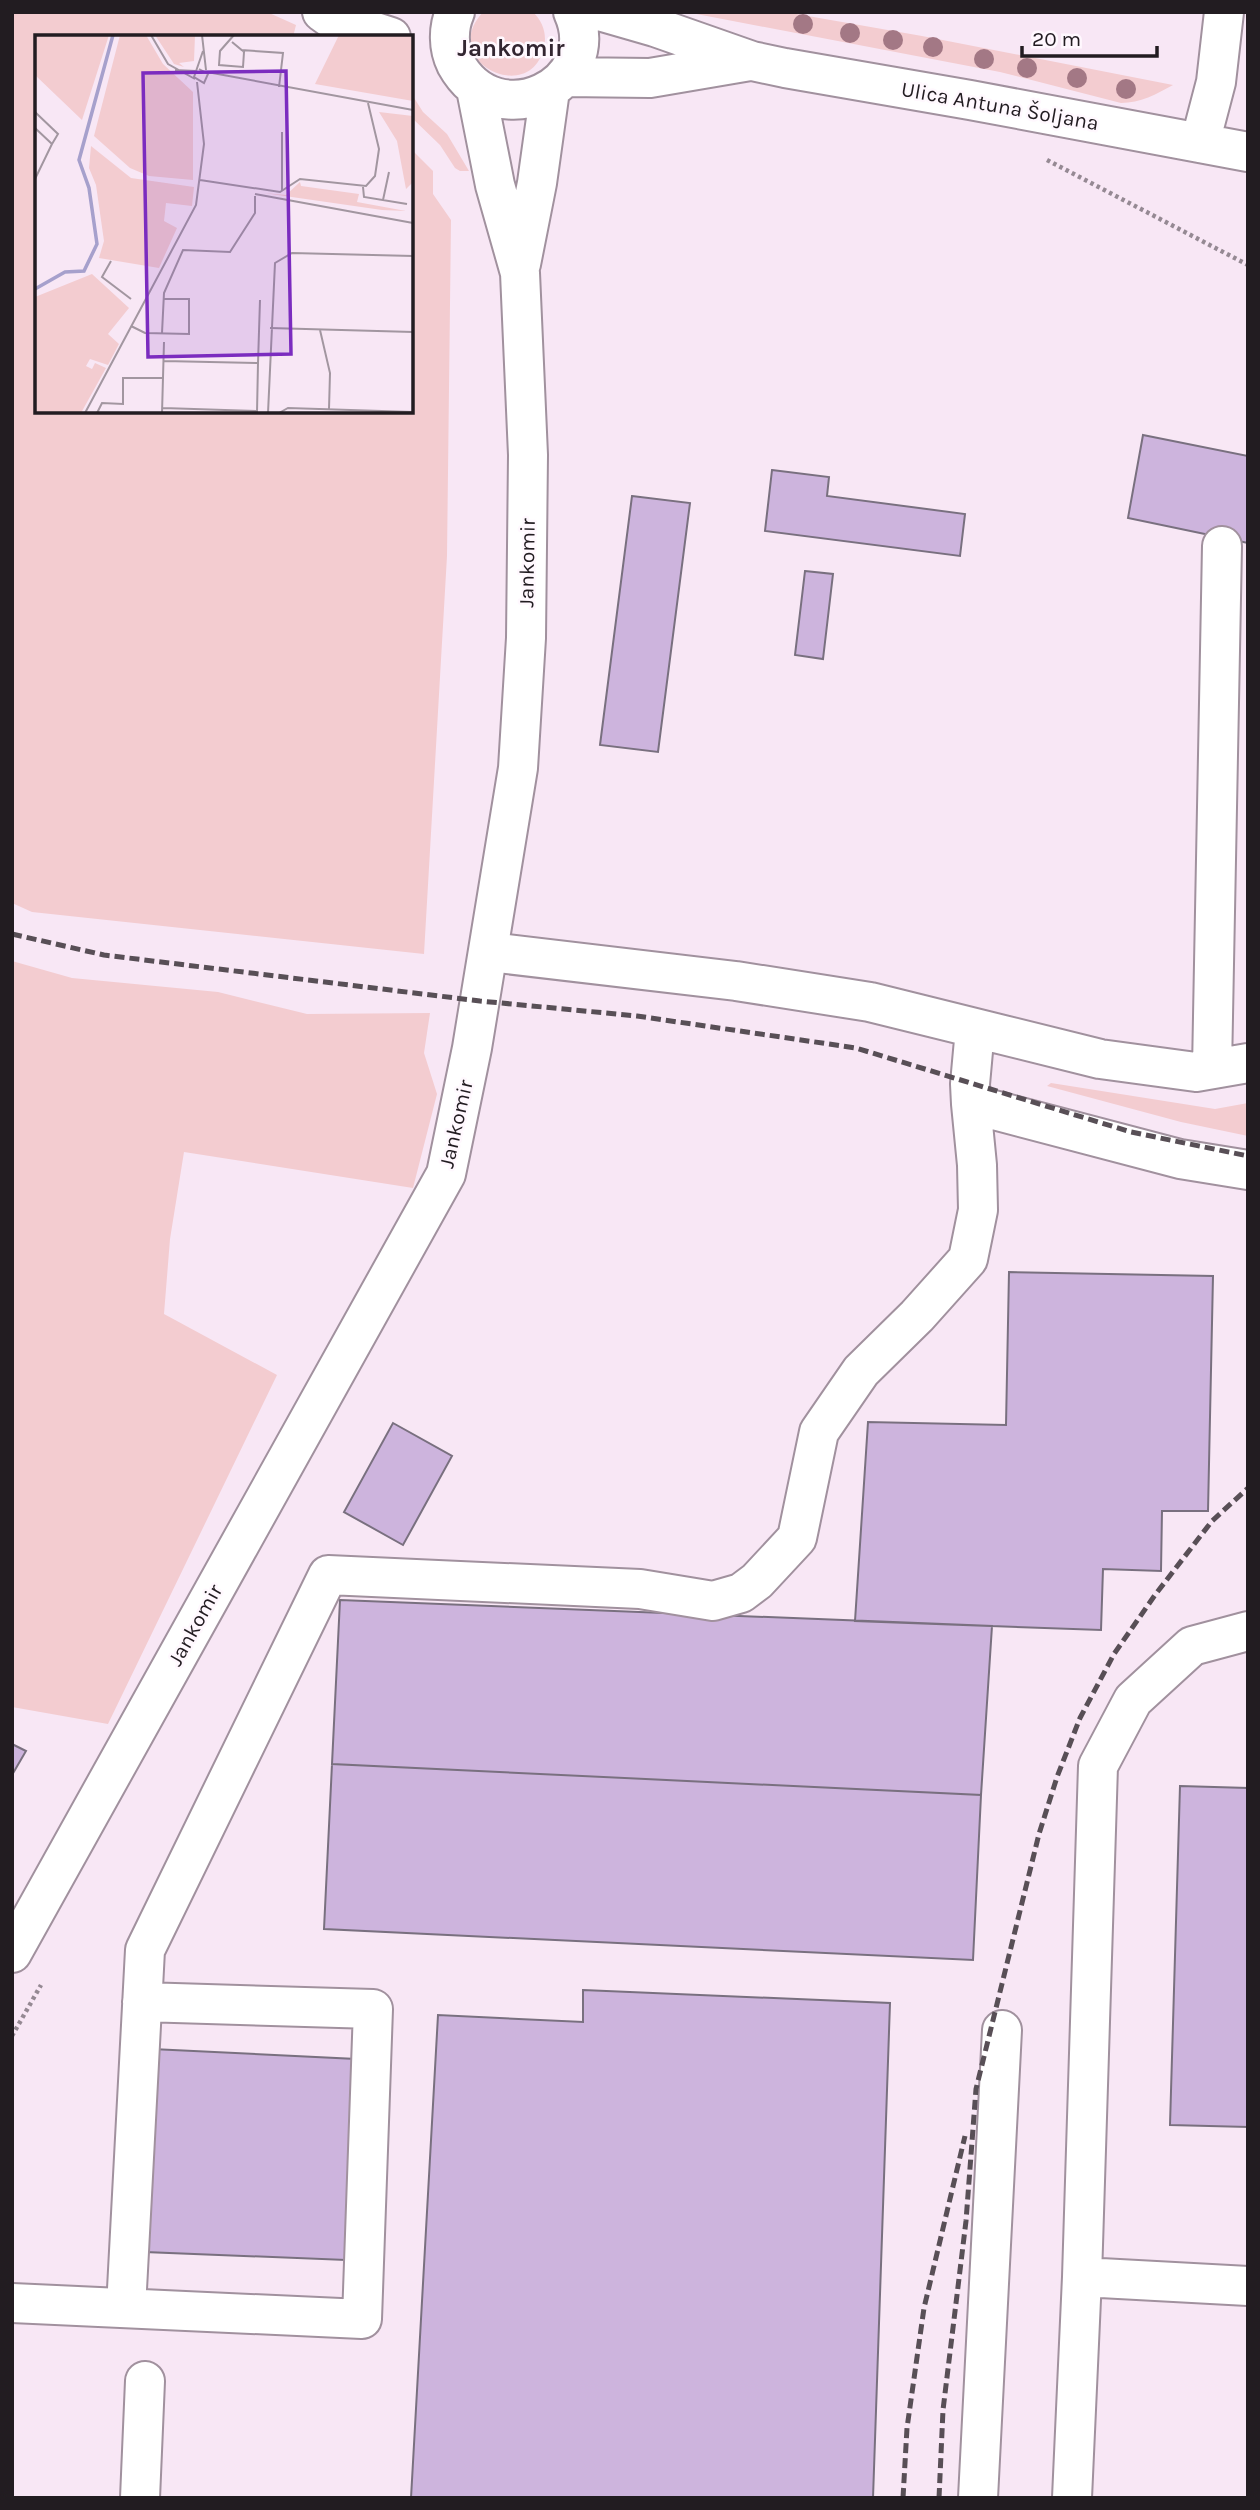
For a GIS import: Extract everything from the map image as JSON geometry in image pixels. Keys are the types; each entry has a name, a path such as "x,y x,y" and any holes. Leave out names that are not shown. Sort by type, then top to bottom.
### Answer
{"street":[{"path":"322,12 329,17 385,35"},
{"path":"455,12 451,20 449,40 453,58 462,75 476,89"},
{"name":"Jankomir","path":"12,1952 446,1174 465,1088 518,768 526,638 528,455 520,272 557,83 574,59 578,40 573,12"},
{"name":"Ulica Antuna Šoljana","path":"603,12 752,61 1248,152"},
{"path":"1200,143 1216,82 1224,12"},
{"path":"413,45 453,58"},
{"name":"Ulica Antuna Šoljana","path":"476,89 493,98 512,101 532,99 557,83 650,78 752,61"},
{"name":"Jankomir","path":"476,89 495,185 520,272"},
{"path":"489,952 750,983 870,1002 1100,1059 1196,1072 1230,1066 1222,546"},
{"path":"126,2308 145,1950 328,1575 640,1589 713,1601 741,1593 749,1587 797,1538 819,1432 861,1371 917,1316 968,1258 978,1210 970,1084 975,1029"},
{"path":"971,1104 1180,1159 1248,1170"},
{"path":"1072,2498 1082,2277 1098,1766 1132,1700 1192,1646 1248,1631"},
{"path":"12,2303 362,2319 373,2009 142,2002"},
{"path":"978,2498 1002,2030"},
{"path":"1082,2277 1248,2286"},
{"path":"140,2498 145,2381"}],"path":[{"path":"1044,158 1248,265"}],"shaded area":[{"path":"12,12 267,12 296,25 294,35 35,35 35,413 413,413 413,151 433,171 433,194 451,220 447,556 424,954 32,912 12,903"},
{"path":"483,12 533,12 542,24 545,37 544,47 536,65 523,74 507,75 491,71 479,61 471,47 472,30"},
{"path":"686,12 785,12 1173,85 1142,100 1121,103 1000,72"},
{"path":"413,96 423,112 447,134 469,171 455,168 440,145 413,119"},
{"path":"12,961 72,978 218,992 307,1014 430,1013 424,1053 437,1094 413,1188 184,1152 170,1239 164,1314 277,1375 108,1724 12,1707"},
{"path":"1051,1083 1215,1109 1248,1103 1248,1136 1181,1122 1047,1086"}],"building":[{"path":"1143,435 1248,456 1248,543 1128,518"},
{"path":"772,470 829,477 827,496 965,514 960,556 765,531"},
{"path":"632,496 690,503 658,752 600,745"},
{"path":"805,571 833,574 823,659 795,655"},
{"path":"1009,1272 1213,1276 1208,1511 1162,1511 1161,1571 1103,1569 1101,1630 855,1621 868,1422 1006,1425"},
{"path":"393,1423 452,1456 403,1545 344,1512"},
{"path":"340,1600 992,1626 981,1795 332,1764"},
{"path":"12,1744 26,1751 12,1775"},
{"path":"332,1764 981,1795 973,1960 324,1929"},
{"path":"1180,1786 1248,1788 1248,2127 1170,2125"},
{"path":"583,1990 890,2003 873,2498 411,2498 438,2015 583,2022"},
{"path":"152,2049 356,2059 346,2260 145,2252"}],"railway":[{"path":"12,934 104,955 480,1001 637,1016 856,1048 1131,1132 1248,1156"},
{"path":"939,2498 943,2410 966,2221 976,2089 1039,1834 1080,1718 1114,1654 1212,1521 1248,1488"},
{"path":"903,2498 907,2428 924,2308 965,2136"}],"district":[{"name":"Jankomir","path":"511,48"}]}
